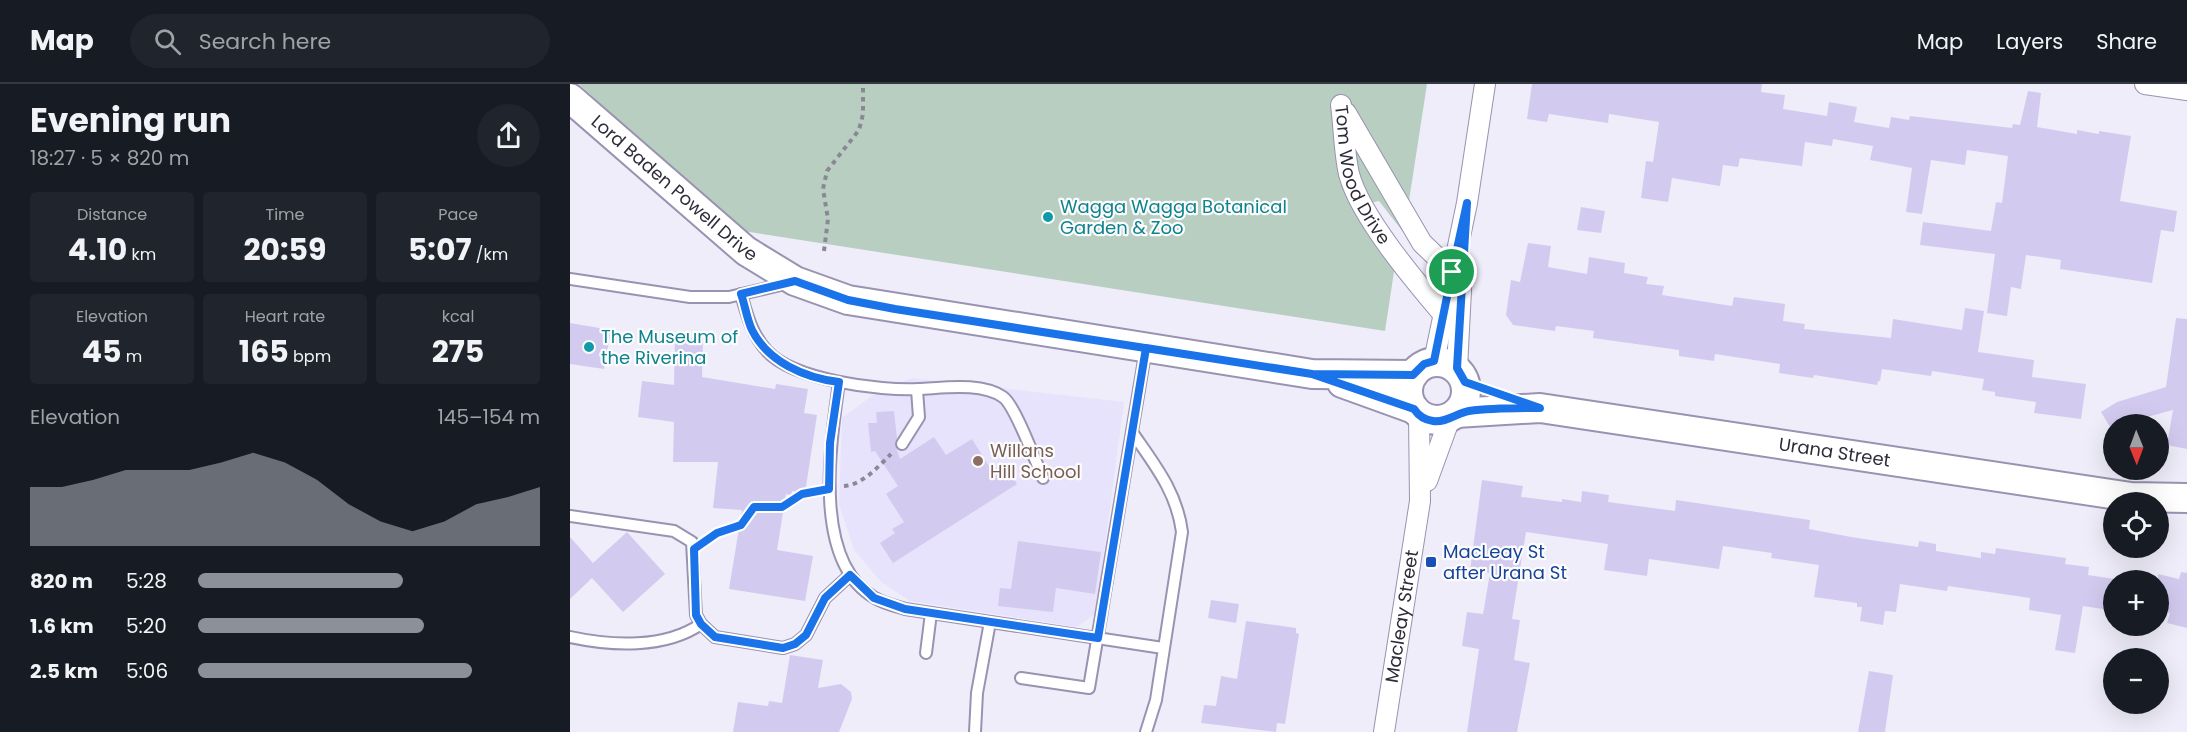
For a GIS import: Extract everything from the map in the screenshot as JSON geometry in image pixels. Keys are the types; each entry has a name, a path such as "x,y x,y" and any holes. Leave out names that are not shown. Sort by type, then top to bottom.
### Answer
{"street":[{"path":"1442,372 1485,84"},
{"path":"2145,84 2187,90"},
{"name":"Lord Baden Powell Drive","path":"570,98 738,244 795,281 848,300 886,308 1312,374 1442,372"},
{"name":"Tom Wood Drive","path":"1443,314 1375,224 1357,192 1349,174 1341,105 1422,243 1452,272"},
{"path":"1442,372 1409,386 1409,400 1416,412 1433,421 1453,416 1467,396 1442,372 1443,314 1467,203"},
{"name":"Urana Street","path":"1442,372 1540,408 2103,494"},
{"name":"Lord Baden Powell Drive","path":"1312,374 1416,412"},
{"name":"Urana Street","path":"1453,416 1540,408"},
{"name":"Macleay Street","path":"1384,732 1420,501 1416,412"},
{"name":"Macleay Street","path":"1420,501 1453,416"},
{"name":"Urana Street","path":"2169,499 2187,498"},
{"path":"2169,511 2187,517"}],"lane":[{"path":"570,279 690,297 729,297 795,281"},
{"path":"741,294 752,330 767,352 783,364 806,374 839,382 917,390 983,390 1005,397 1017,416 1043,478"},
{"path":"1021,678 1089,688 1146,348"},
{"path":"839,382 830,443 830,517 839,550 850,575 874,598 905,609 1163,648"},
{"path":"902,444 919,417 917,390"},
{"path":"1132,432 1169,487 1179,510 1182,532 1156,700 1146,732"},
{"path":"570,516 674,531 692,542 694,596 701,624 715,637 783,648 795,644 806,635 825,598 850,575"},
{"path":"926,653 931,613"},
{"path":"975,732 977,693 990,622"},
{"path":"570,637 597,642 647,642 687,634 701,624"}],"path":[{"path":"824,251 828,219 823,189 827,171 859,130 863,114 863,84"},
{"path":"694,549 717,533 741,525 754,507 782,507 802,494 852,486 872,473 902,444"}],"shaded area":[{"name":"Willans Hill School","path":"912,378 1124,402 1096,613 1077,627 910,601 881,582 854,550 839,505 842,418 873,395"}],"green space":[{"name":"Wagga Wagga Botanical Garden & Zoo","path":"579,84 1427,84 1404,233 1379,201 1365,204 1397,252 1385,331 737,230"}],"building":[{"path":"1532,84 1762,84 1761,92 1785,95 1783,109 1827,116 1829,102 1857,107 1854,122 1889,128 1891,117 1909,120 1910,116 2012,128 2013,124 2020,125 2028,91 2041,93 2037,127 2077,134 2077,130 2131,136 2120,201 2177,211 2174,232 2161,230 2152,283 2060,269 2061,260 2026,255 2021,289 2011,287 2007,316 1987,313 1995,254 1920,245 1923,222 1991,231 1996,202 2002,203 2008,156 1967,150 1965,165 1931,160 1922,214 1906,212 1912,168 1870,160 1873,146 1833,139 1832,146 1805,142 1802,166 1740,158 1738,167 1723,165 1720,186 1672,178 1668,202 1641,198 1646,161 1653,162 1659,122 1609,114 1608,123 1549,114 1547,122 1527,119"},
{"path":"1581,207 1605,211 1601,233 1577,230"},
{"path":"1528,243 1551,246 1548,267 1587,274 1589,257 1625,263 1624,273 1648,277 1646,284 1664,286 1662,295 1732,306 1734,297 1785,304 1783,321 1805,324 1804,329 1891,338 1893,319 1962,330 1965,308 1984,311 1978,352 2034,360 2032,377 2086,384 2081,419 2034,413 2036,402 1995,396 1995,392 1982,390 1984,379 1932,371 1931,376 1882,369 1877,385 1814,375 1813,378 1779,373 1780,364 1715,354 1714,361 1679,356 1679,350 1593,338 1594,331 1556,326 1555,331 1513,325 1506,315 1511,280 1520,282"},
{"path":"2176,318 2187,319 2187,449 2169,445 2173,410 2158,414 2103,415 2101,412 2117,402 2166,387"},
{"name":"The Museum of the Riverina","path":"570,323 611,330 604,369 570,364"},
{"path":"675,337 703,338 702,377 775,389 776,384 808,389 804,413 817,415 805,493 792,491 791,495 786,494 777,550 813,556 805,601 729,589 742,510 713,508 718,462 673,462 674,422 638,417 642,381 674,385"},
{"path":"894,411 897,438 895,444 900,459 934,437 946,455 972,439 992,471 1004,463 1017,484 893,563 880,543 895,533 892,529 904,522 886,494 898,486 875,451 871,452 868,423 877,423 876,412"},
{"path":"1482,480 1523,486 1521,497 1581,502 1582,491 1609,495 1608,502 1675,511 1676,500 1810,520 1809,529 1918,547 1919,541 1936,544 1936,551 1981,558 1981,552 1995,554 1996,548 2066,558 2065,564 2089,567 2088,575 2103,577 2103,609 2083,606 2075,653 2055,650 2061,615 2029,610 2030,598 1948,586 1947,591 1900,584 1896,612 1885,611 1883,625 1860,621 1862,607 1857,607 1857,603 1814,597 1819,565 1771,558 1772,553 1723,546 1719,569 1649,559 1647,576 1604,570 1608,544 1526,532 1512,619 1520,620 1514,660 1530,663 1517,732 1467,732 1479,649 1462,646 1467,612 1483,614 1490,573 1470,571"},
{"path":"627,532 665,574 623,612 592,578 570,599 570,537 593,563"},
{"path":"1018,541 1101,552 1095,594 1056,588 1053,612 998,606 1000,588 1011,589"},
{"path":"2181,572 2187,573 2187,628 2169,624 2169,577 2179,579"},
{"path":"1211,600 1239,604 1236,623 1208,618"},
{"path":"1246,621 1296,628 1296,633 1299,634 1285,724 1277,723 1276,732 1201,723 1204,705 1216,706 1221,676 1237,679"},
{"path":"790,655 823,660 818,688 841,684 851,692 852,699 839,732 733,732 738,702 768,706 769,701 782,703"},
{"path":"1869,671 1893,675 1885,732 1858,732"}],"place":[{"name":"Wagga Wagga Botanical Garden & Zoo","path":"1048,217"},
{"name":"The Museum of the Riverina","path":"589,347"},
{"name":"Willans Hill School","path":"978,461"},
{"name":"MacLeay St after Urana St","path":"1431,562"}],"route":[{"path":"1452,272 1434,361 1424,364 1413,375 1392,377 1312,374 1146,348 895,309 848,300 795,281 741,294 752,330 767,352 783,364 806,374 839,382 830,443 829,489 802,494 782,507 754,507 741,525 717,533 694,549 696,615 701,624 715,637 783,648 795,644 806,635 825,598 850,575 874,598 905,609 1098,638 1146,348 1229,361 1312,374 1414,409 1424,418 1433,421 1443,421 1456,413 1475,410 1540,408 1465,382 1457,368 1467,203 1452,272"}]}
